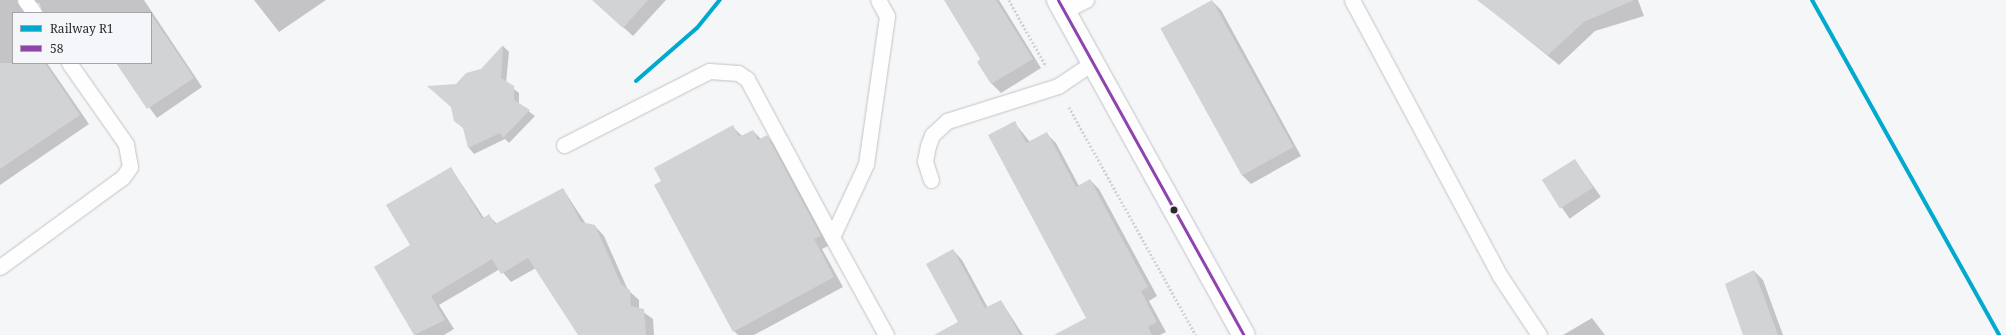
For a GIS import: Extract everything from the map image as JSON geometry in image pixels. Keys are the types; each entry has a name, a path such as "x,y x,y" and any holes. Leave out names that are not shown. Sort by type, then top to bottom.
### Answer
{"main road":[{"path":"1061,6 1091,64 1243,335"}],"lane":[{"path":"25,0 33,12"},
{"path":"832,237 866,164 887,16 878,0"},
{"path":"1061,6 1086,0"},
{"path":"1352,0 1500,276 1539,335"},
{"path":"0,267 123,177 130,167 126,144 70,64"},
{"path":"931,180 926,161 928,146 932,135 947,121 1058,86 1091,64"},
{"path":"564,145 709,71 738,73 747,79 886,335"}],"path":[{"path":"1009,0 1196,335"}],"building":[{"path":"592,0 648,0 623,28"},
{"path":"944,0 996,0 1033,59 991,84 977,62 980,59"},
{"path":"1212,0 1293,147 1242,176 1160,29"},
{"path":"1477,0 1634,0 1584,22 1548,55"},
{"path":"152,15 194,78 147,109 117,64 152,64"},
{"path":"503,45 501,78 514,86 514,100 530,110 503,138 500,133 468,148 463,128 454,121 451,107 427,86 456,84 466,73 481,69"},
{"path":"0,63 46,64 80,115 0,169"},
{"path":"1015,121 1026,143 1047,132 1076,187 1090,179 1148,287 1141,291 1157,322 1148,327 1152,335 1054,335 1086,318 988,135"},
{"path":"733,125 739,137 753,130 758,140 767,135 821,236 814,239 834,277 733,332 654,185 661,181 654,168"},
{"path":"1575,159 1593,188 1560,209 1542,180"},
{"path":"451,167 482,219 489,214 495,224 563,188 581,222 595,225 621,284 630,290 631,306 644,309 646,335 578,335 528,258 501,274 492,259 431,296 445,320 414,335 374,267 410,245 386,205"},
{"path":"953,249 985,308 1001,300 1020,335 934,335 958,322 926,264"},
{"path":"1754,270 1778,335 1743,335 1725,284"}],"rail line":[{"name":"R1","path":"636,81 697,28 720,0"},
{"name":"R1","path":"1812,0 1999,335"}],"transit line":[{"name":"58","path":"1058,0 1244,335"}]}
